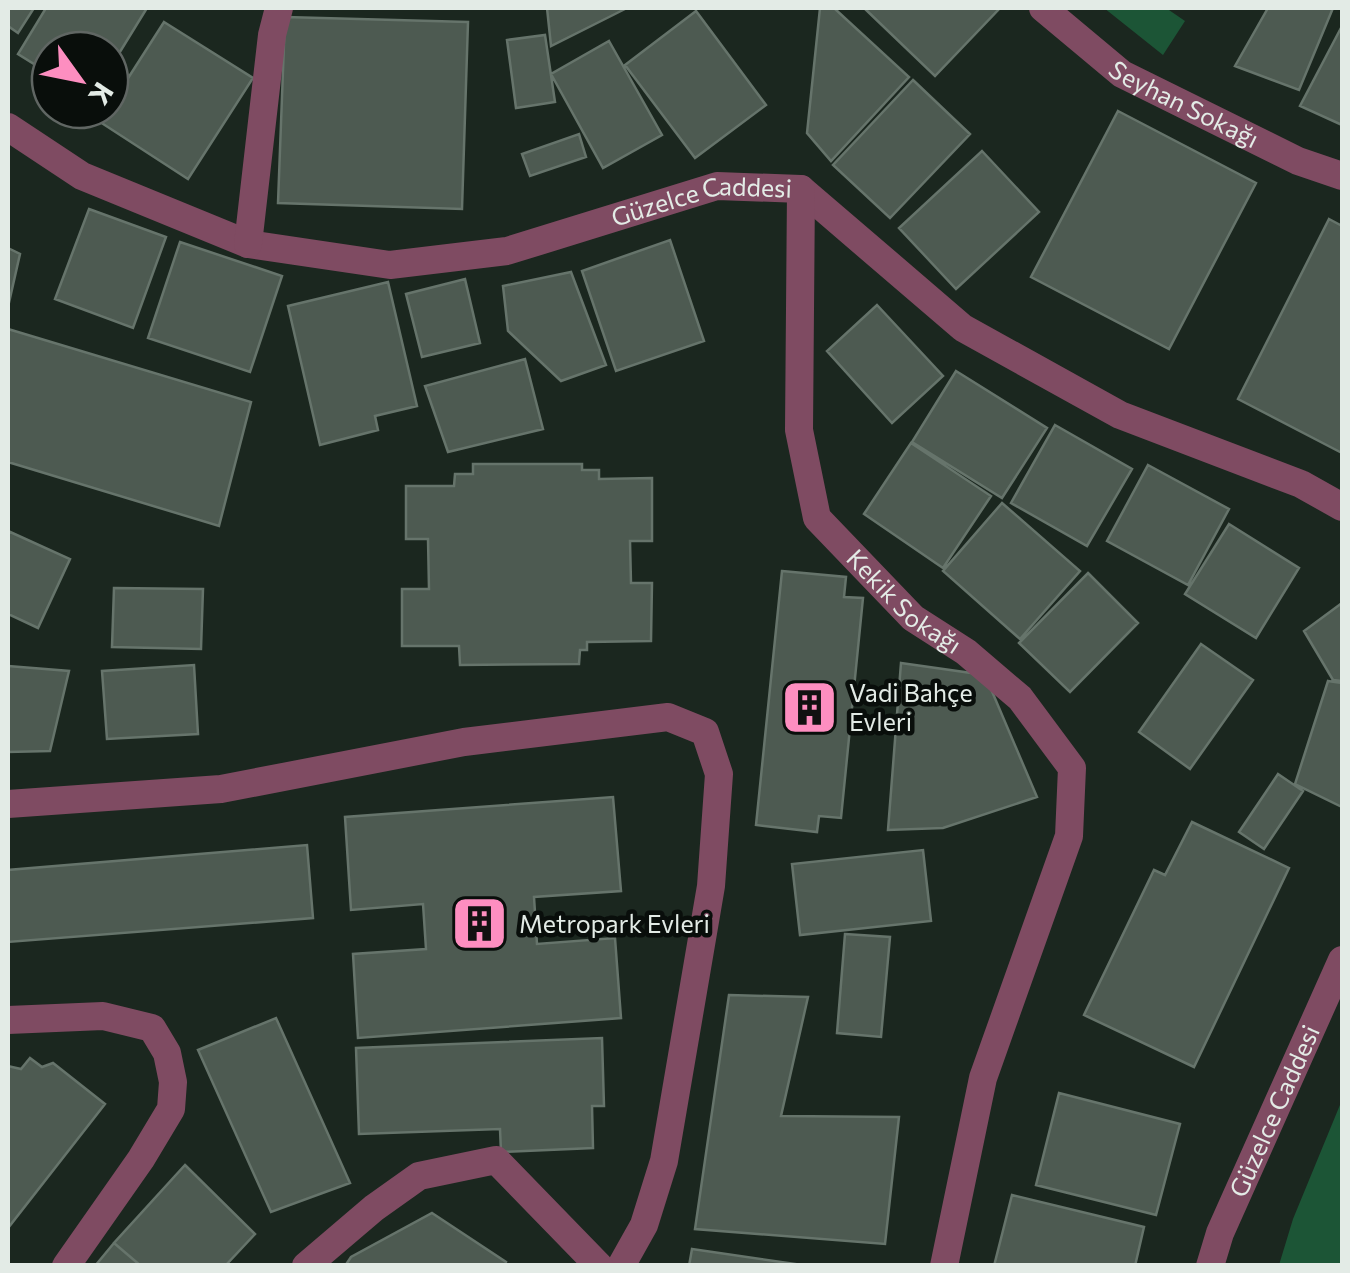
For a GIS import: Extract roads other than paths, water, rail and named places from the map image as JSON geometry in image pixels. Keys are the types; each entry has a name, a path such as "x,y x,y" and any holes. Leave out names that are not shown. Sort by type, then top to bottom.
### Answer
{"street":[{"path":"248,244 272,35 279,8"},
{"name":"Seyhan Sokağı","path":"1044,8 1122,74 1298,161 1342,176"},
{"name":"Güzelce Caddesi","path":"8,127 82,176 248,244 390,265 507,251 716,186 800,189 963,328 1120,415 1301,484 1342,507"},
{"name":"Kekik Sokağı","path":"800,189 799,430 817,518 914,618 966,652 1020,698 1072,768 1069,836 983,1078 944,1266"},
{"path":"8,804 221,788 464,742 668,717 705,732 720,774 711,886 664,1161 644,1225 622,1266"},
{"name":"Güzelce Caddesi","path":"1210,1266 1220,1233 1342,960"},
{"path":"8,1020 103,1016 152,1028 167,1053 173,1082 171,1110 66,1266"},
{"path":"306,1266 374,1208 420,1176 496,1160 599,1266"}],"place":[{"name":"Vadi Bahçe Evleri","path":"810,707"},
{"name":"Metropark Evleri","path":"480,924"}]}
